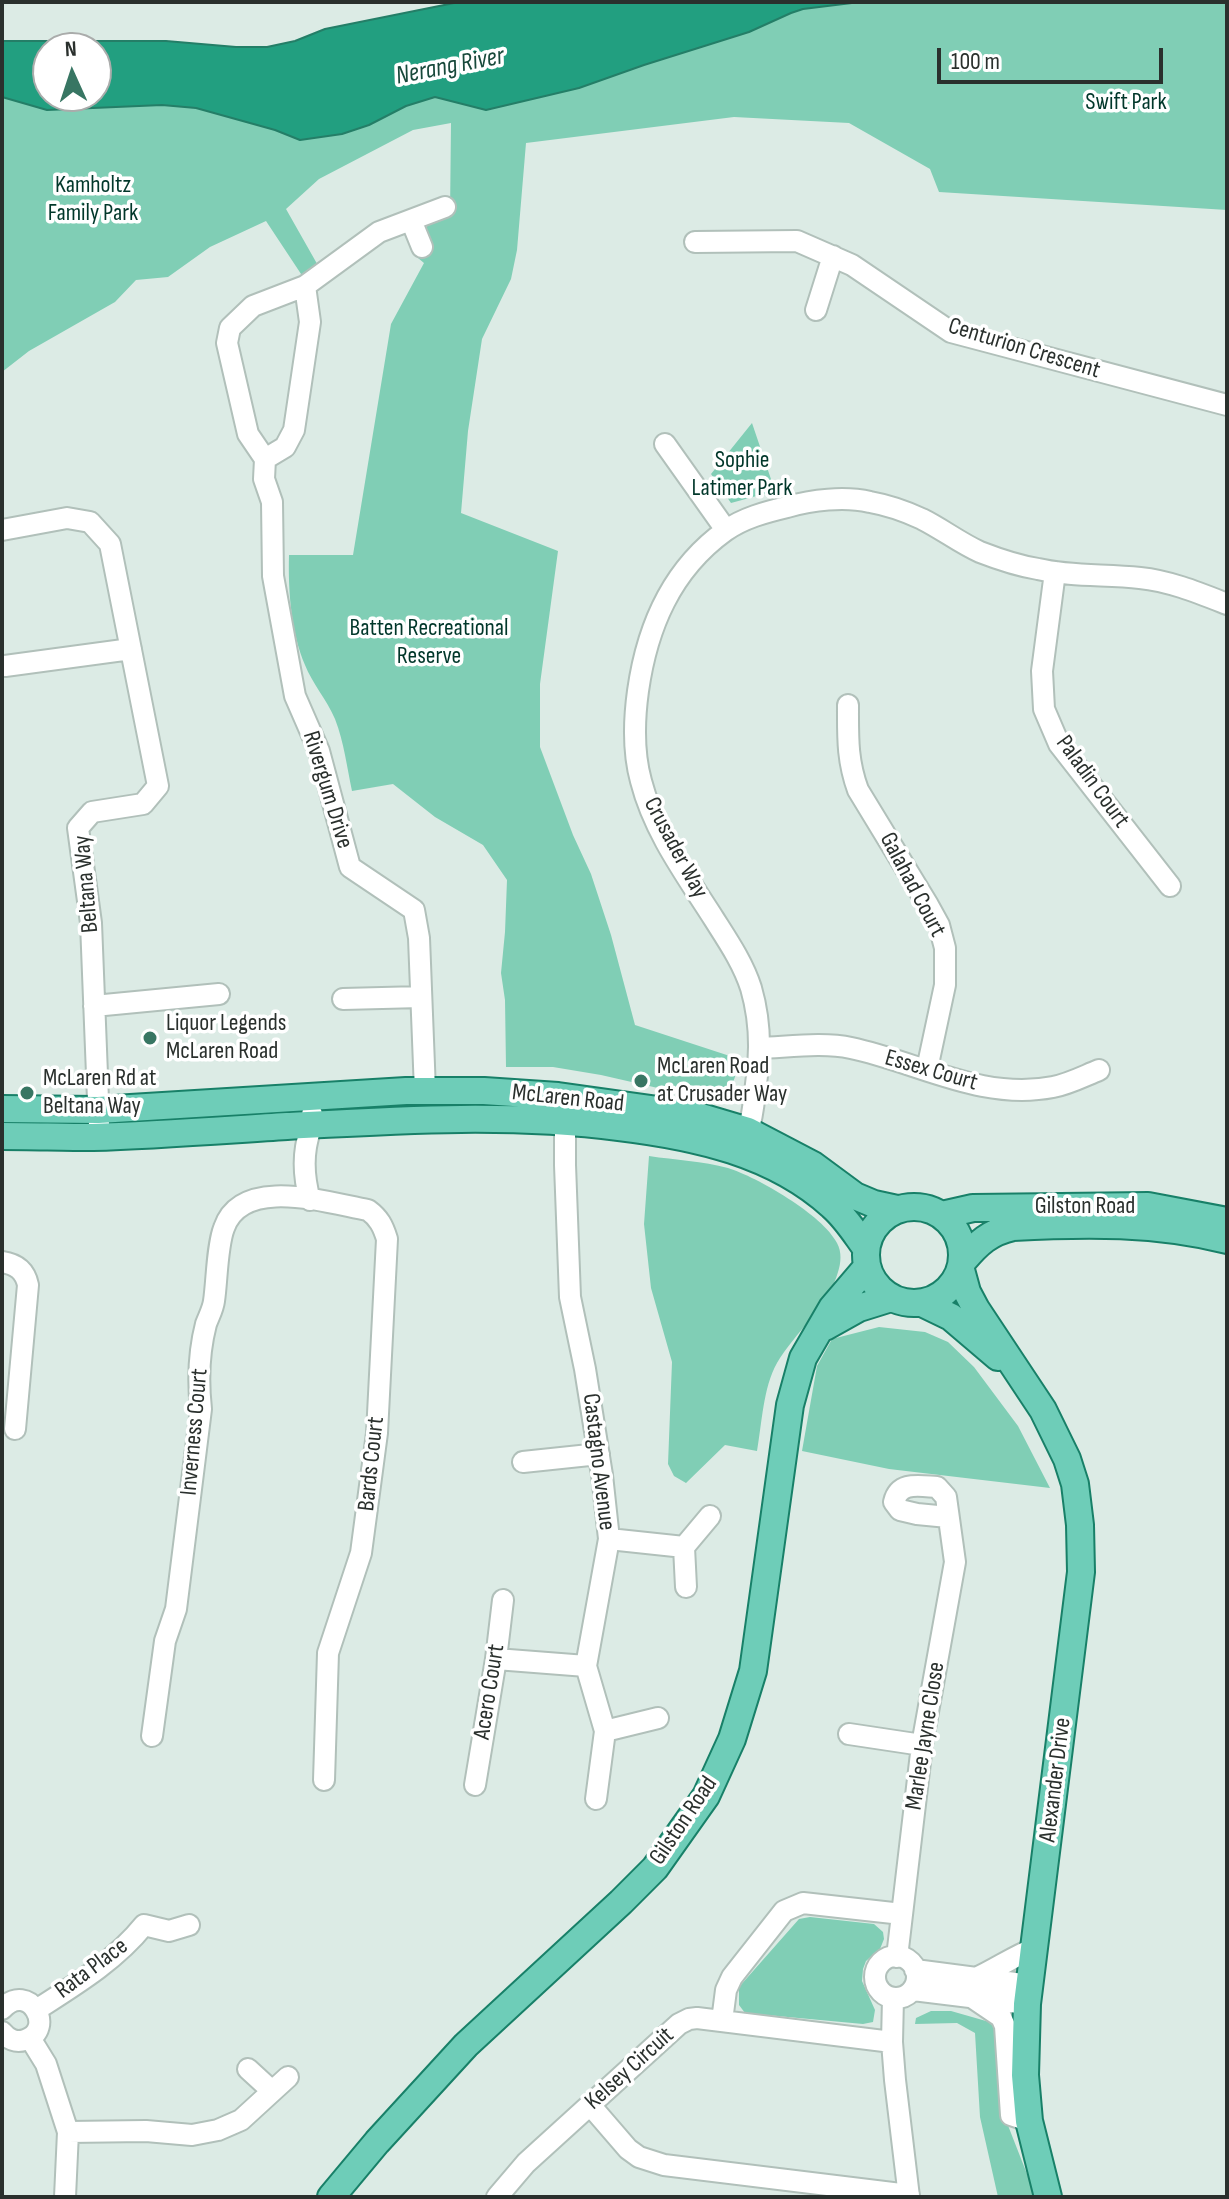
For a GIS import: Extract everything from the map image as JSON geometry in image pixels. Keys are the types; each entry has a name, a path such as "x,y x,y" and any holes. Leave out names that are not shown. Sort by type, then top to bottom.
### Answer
{"main road":[{"name":"McLaren Road","path":"2,1109 98,1110 425,1091 484,1091 596,1101 694,1115 748,1131 813,1165 855,1196 897,1209"},
{"name":"McLaren Road","path":"2,1136 99,1136 464,1118 565,1121 654,1132 739,1152 791,1177 831,1205 849,1223 866,1258"},
{"name":"Gilston Road","path":"942,1215 973,1208 1148,1206 1227,1221"},
{"path":"919,1207 942,1215 959,1235 962,1248 962,1265 955,1282 946,1292 922,1303 906,1303 880,1290 872,1280 866,1258 869,1236 876,1224 897,1209 919,1207"},
{"name":"Gilston Road","path":"962,1265 978,1243 999,1230 1013,1227 1129,1225 1166,1228 1227,1240"},
{"name":"Gilston Road","path":"331,2197 412,2102 466,2045 649,1874 706,1796 732,1739 753,1671 790,1405 803,1358 866,1258"},
{"name":"Alexander Drive","path":"962,1265 967,1292 976,1309 1043,1410 1067,1459 1075,1484 1080,1525 1081,1572 1029,1995 1025,2075 1029,2121 1048,2197"},
{"path":"820,1330 859,1308 891,1298"},
{"name":"Alexander Drive","path":"922,1303 951,1317 1019,1375"}],"street":[{"name":"Rivergum Drive","path":"425,1091 419,938 414,910 350,867 319,751 295,696 273,576 272,502 264,479 265,459 248,434 227,343 230,328 253,306 305,286 379,232 445,207"},
{"path":"411,220 422,247"},
{"name":"Centurion Crescent","path":"695,242 797,241 852,265 951,332 1227,405"},
{"path":"816,310 833,256"},
{"path":"265,459 285,447 294,430 310,322 305,286"},
{"path":"665,444 726,530"},
{"name":"Crusader Way","path":"748,1131 760,1048 751,987 739,960 651,814 640,778 636,745 635,716 642,661 654,623 670,591 704,550 726,530 759,514 814,499 869,501 919,518 979,551 1037,569 1141,578 1194,591 1227,604"},
{"name":"Beltana Way","path":"2,530 67,518 90,522 110,544 158,786 143,804 92,812 78,828 91,923 99,1136"},
{"name":"Paladin Court","path":"1055,572 1042,671 1044,709 1059,744 1170,886"},
{"path":"5,666 131,649"},
{"name":"Galahad Court","path":"848,705 848,750 858,790 928,905 939,925 945,948 945,985 927,1069"},
{"path":"94,1006 219,994"},
{"path":"343,999 421,997"},
{"name":"Essex Court","path":"760,1048 849,1047 927,1069 959,1082 1001,1089 1056,1087 1099,1070"},
{"path":"310,1200 317,1182 320,1144 312,1125 312,1097"},
{"name":"Castagno Avenue","path":"565,1121 570,1297 599,1454 609,1539 586,1666 605,1731 596,1799"},
{"name":"Inverness Court","path":"152,1736 165,1641 176,1609 201,1409 198,1384 206,1325 214,1305 223,1228 232,1213 249,1200 282,1196 310,1200"},
{"name":"Bards Court","path":"310,1200 368,1210 382,1224 387,1239 377,1433 361,1553 328,1653 324,1780"},
{"path":"2,1262 21,1270 28,1285 15,1429"},
{"path":"523,1462 599,1454"},
{"path":"686,1587 684,1547 710,1516"},
{"name":"Marlee Jayne Close","path":"897,1957 922,1745 955,1562 948,1517"},
{"path":"609,1539 684,1547"},
{"name":"Acero Court","path":"475,1785 503,1600"},
{"path":"496,1659 586,1666"},
{"path":"605,1731 658,1718"},
{"path":"849,1734 922,1745"},
{"path":"722,2021 726,1990 732,1977 784,1911 803,1903 902,1914"},
{"name":"Rata Place","path":"36,2010 116,1955 144,1925 169,1931 189,1925"},
{"path":"974,1988 1013,1957 1035,1948"},
{"path":"897,1957 908,1961 914,1980 906,1995 893,1998 879,1990 875,1976 882,1962 897,1957"},
{"path":"914,1980 1029,1995"},
{"path":"974,1988 1001,2017 1005,2026 1011,2115 1029,2121"},
{"path":"590,2105 628,2149 639,2157 664,2165 909,2196 900,2140 892,2042 893,1998"},
{"path":"2,2032 11,2040 30,2038 40,2022 36,2010 27,2002 4,2003"},
{"name":"Kelsey Circuit","path":"497,2197 526,2163 679,2024 689,2019 892,2042"},
{"path":"30,2038 46,2064 68,2132 65,2197"},
{"path":"68,2132 146,2131 192,2135 218,2130 241,2120 280,2084 248,2069"}],"green space":[{"path":"860,2 1227,2 1227,210 939,192 930,169 849,123 734,117 526,143 517,250 511,279 482,339 468,431 461,513 558,551 540,684 540,747 591,874 635,1025 739,1059 731,1086 722,1094 706,1099 553,1067 506,1067 505,1000 501,973 507,880 483,845 435,817 393,784 352,791 335,719 300,652 290,597 289,555 353,555 391,324 424,263 418,258 427,226 450,215 451,123 413,130 319,179 286,209 320,269 305,280 266,221 210,247 168,277 136,280 115,302 29,351 2,372 2,97 32,106 32,112 112,112 112,107 162,105 196,108 300,140 342,134 435,97 486,110 579,88 749,32 803,9"},
{"name":"Sophie Latimer Park","path":"752,423 775,491 731,503 711,474"},
{"path":"649,1156 728,1168 755,1180 788,1198 818,1221 837,1243 840,1254 834,1284 772,1373 757,1451 725,1445 686,1483 674,1476 668,1464 672,1362 651,1288 644,1224"},
{"path":"879,1327 925,1332 948,1342 974,1367 1018,1426 1050,1488 889,1469 802,1451 817,1366 832,1339"},
{"path":"810,1917 874,1924 883,1932 880,1949 866,1961 863,1969 862,1981 875,2010 873,2022 863,2024 745,2013 739,2005 739,1987 799,1919"},
{"path":"931,2011 951,2011 993,2023 998,2035 1000,2105 1036,2197 998,2197 980,2117 975,2033 957,2023 915,2024 916,2018"}],"water":[{"name":"Nerang River","path":"459,2 860,2 803,9 749,32 579,88 486,110 435,97 342,134 300,140 196,108 162,105 112,107 112,41 267,47 295,41 325,29"},
{"path":"2,41 32,41 32,106 2,97"}],"place":[{"name":"Liquor Legends McLaren Road","path":"150,1038"},
{"name":"McLaren Road at Crusader Way","path":"641,1081"},
{"name":"McLaren Rd at Beltana Way","path":"27,1093"}],"park label":[{"name":"Swift Park","path":"1126,103"},
{"name":"Kamholtz Family Park","path":"93,200"},
{"name":"Batten Recreational Reserve","path":"429,643"}]}
